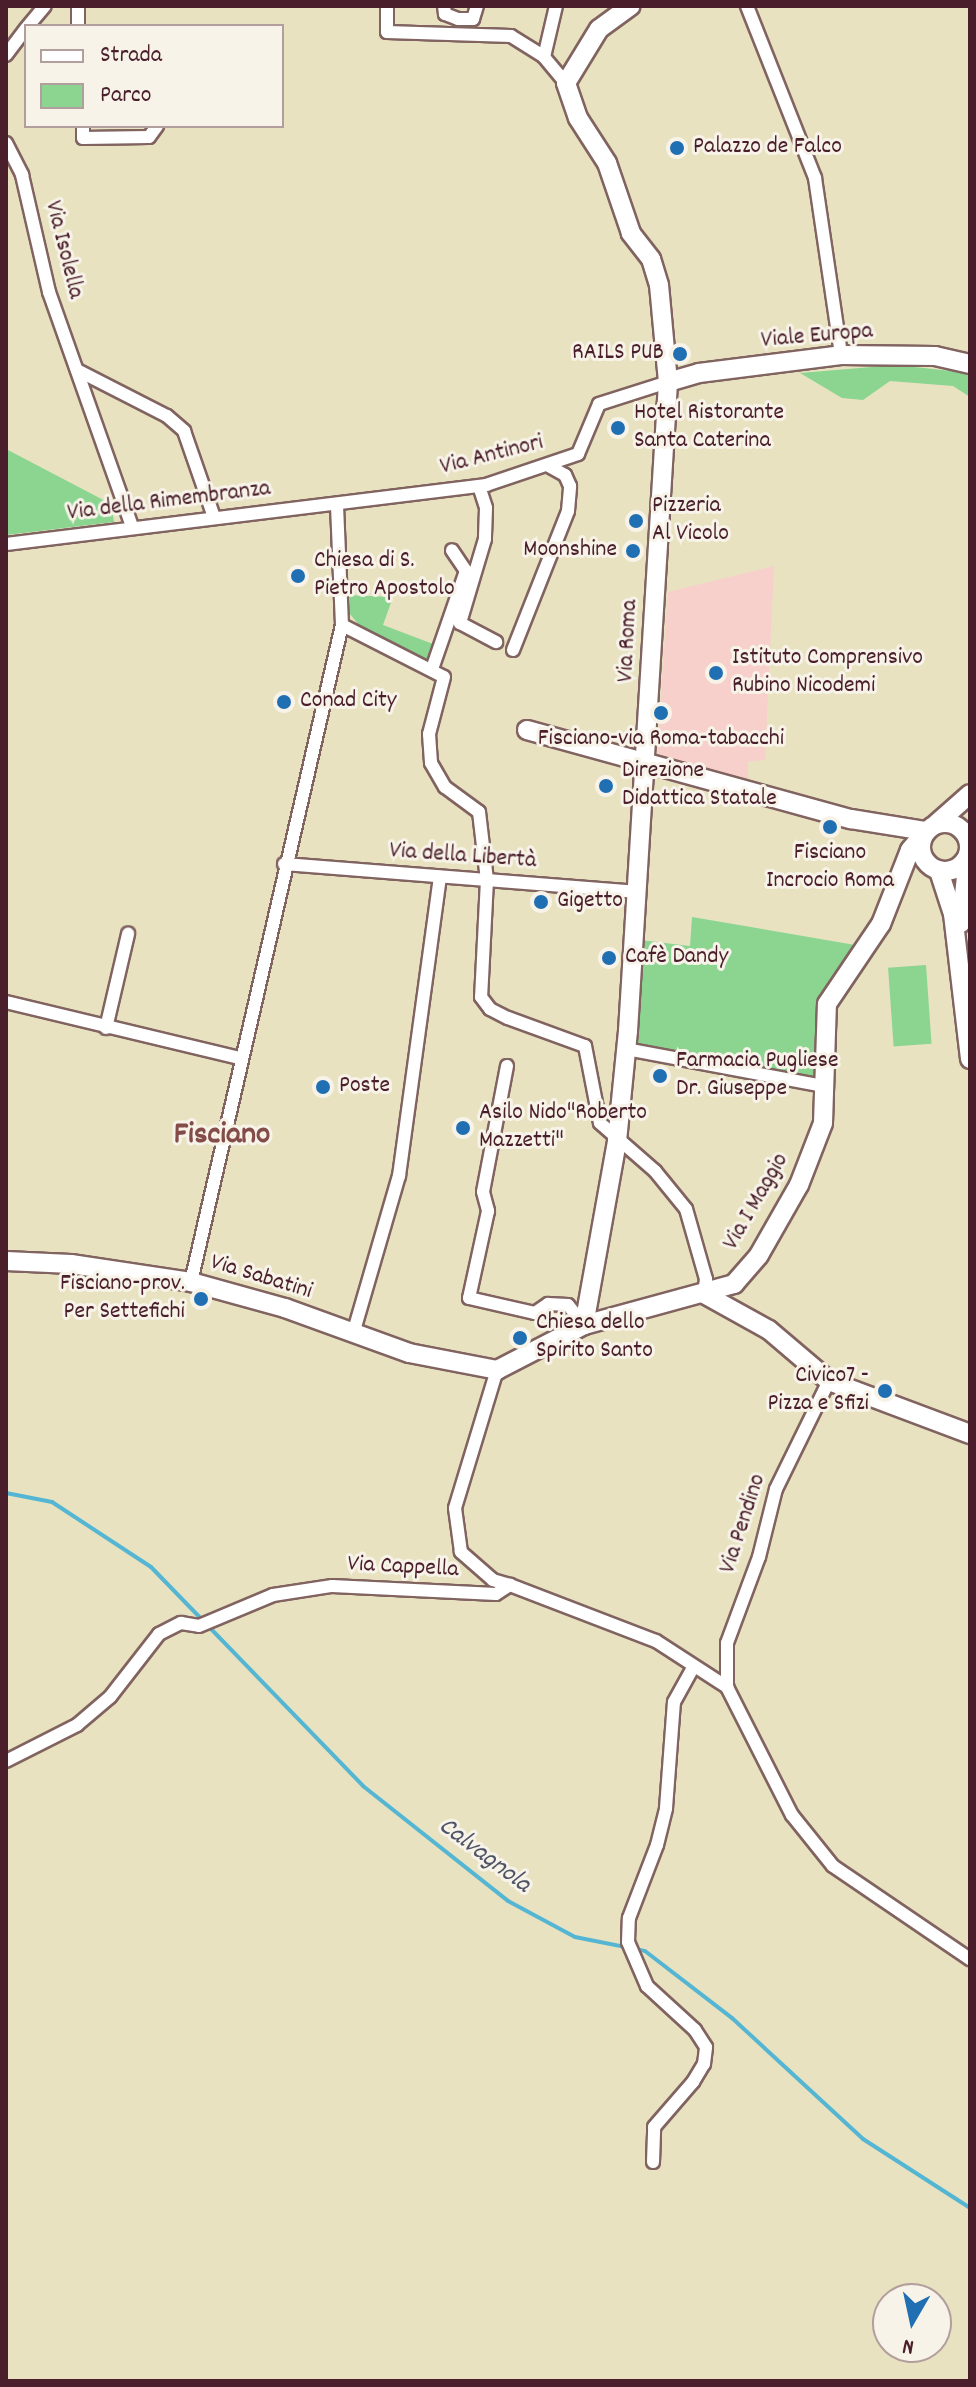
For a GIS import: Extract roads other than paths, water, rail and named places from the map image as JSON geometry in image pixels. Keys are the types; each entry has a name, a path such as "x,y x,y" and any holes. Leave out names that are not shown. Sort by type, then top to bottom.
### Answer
{"street":[{"path":"30,24 45,6"},
{"path":"387,6 387,32 511,36 544,57 566,83 599,29 631,6"},
{"path":"444,6 445,14 458,19 473,19 477,6"},
{"path":"544,57 556,6"},
{"path":"747,6 815,178 841,355"},
{"path":"6,55 24,31"},
{"name":"Via Roma","path":"566,83 578,118 607,163 631,233 651,259 659,285 668,382 639,892 617,1141 590,1324"},
{"path":"83,128 83,138 149,137 156,128"},
{"name":"Via Isolella","path":"6,143 22,175 49,292 132,527"},
{"name":"Viale Europa","path":"668,382 699,373 841,355 935,356 970,364"},
{"path":"77,370 181,428 190,442 214,517"},
{"name":"Via Antinori","path":"337,505 479,486 549,466 578,454 599,404 668,382"},
{"path":"513,650 568,511 570,486 565,475 549,466"},
{"path":"479,486 486,508 485,539 460,623 496,642"},
{"path":"191,1282 239,1058 342,625 337,505"},
{"name":"Via della Rimembranza","path":"6,544 214,517 337,505"},
{"path":"432,669 442,652 466,571 452,550"},
{"path":"342,625 444,677 429,734 431,763 445,787 479,812 487,880 481,997 490,1009 508,1018 585,1046 600,1123 655,1171 686,1209 706,1279 704,1294"},
{"path":"527,730 647,767 851,819 928,830 957,826 969,846 956,949"},
{"path":"896,890 910,850 970,794"},
{"path":"928,830 922,856 936,870 953,914 970,1059"},
{"path":"896,890 911,876 960,867 969,846"},
{"name":"Via della Libertà","path":"284,864 639,892"},
{"path":"353,1334 399,1176 440,877"},
{"name":"Via I Maggio","path":"704,1294 734,1284 759,1255 810,1157 823,1123 827,1004 881,924 896,890"},
{"path":"106,1028 128,934"},
{"path":"6,1002 239,1058"},
{"path":"626,1049 824,1086"},
{"path":"507,1066 483,1192 488,1211 469,1298 535,1313 548,1304 568,1305 590,1324"},
{"name":"Via Sabatini","path":"6,1261 71,1264 191,1282 285,1308 409,1353 497,1370"},
{"path":"497,1370 590,1324 704,1294 769,1330 829,1381 970,1434"},
{"name":"Via Cappella","path":"497,1370 455,1508 461,1552 493,1580 510,1585"},
{"name":"Via Pendino","path":"727,1687 727,1643 759,1557 776,1489 829,1381"},
{"path":"510,1585 632,1630 727,1687 792,1815 833,1866 970,1959"},
{"name":"Via Cappella","path":"6,1761 77,1725 110,1697 159,1634 181,1623 199,1626 273,1595 332,1586 496,1594 510,1585"},
{"path":"653,2162 654,2127 693,2082 704,2064 706,2047 695,2030 647,1986 630,1948 629,1918 666,1808 674,1702 693,1668"}],"waterway":[{"name":"Calvagnola","path":"6,1493 52,1502 151,1567 363,1786 508,1901 575,1937 645,1951 732,2018 863,2139 970,2208"}],"place":[{"name":"Palazzo de Falco","path":"677,148"},
{"name":"RAILS PUB","path":"680,354"},
{"name":"Hotel Ristorante Santa Caterina","path":"618,428"},
{"name":"Pizzeria Al Vicolo","path":"636,521"},
{"name":"Moonshine","path":"633,551"},
{"name":"Chiesa di S. Pietro Apostolo","path":"298,576"},
{"name":"Istituto Comprensivo Rubino Nicodemi","path":"716,673"},
{"name":"Conad City","path":"284,702"},
{"name":"Fisciano-via Roma-tabacchi","path":"661,713"},
{"name":"Direzione Didattica Statale","path":"606,786"},
{"name":"Fisciano Incrocio Roma","path":"830,827"},
{"name":"Gigetto","path":"541,902"},
{"name":"Cafè Dandy","path":"609,958"},
{"name":"Farmacia Pugliese Dr. Giuseppe","path":"660,1076"},
{"name":"Poste","path":"323,1087"},
{"name":"Asilo Nido\"Roberto Mazzetti\"","path":"463,1128"},
{"name":"Fisciano-prov. Per Settefichi","path":"201,1299"},
{"name":"Chiesa dello Spirito Santo","path":"520,1338"},
{"name":"Civico7 - Pizza e Sfizi","path":"885,1391"}],"district":[{"name":"Fisciano","path":"222,1136"}]}
